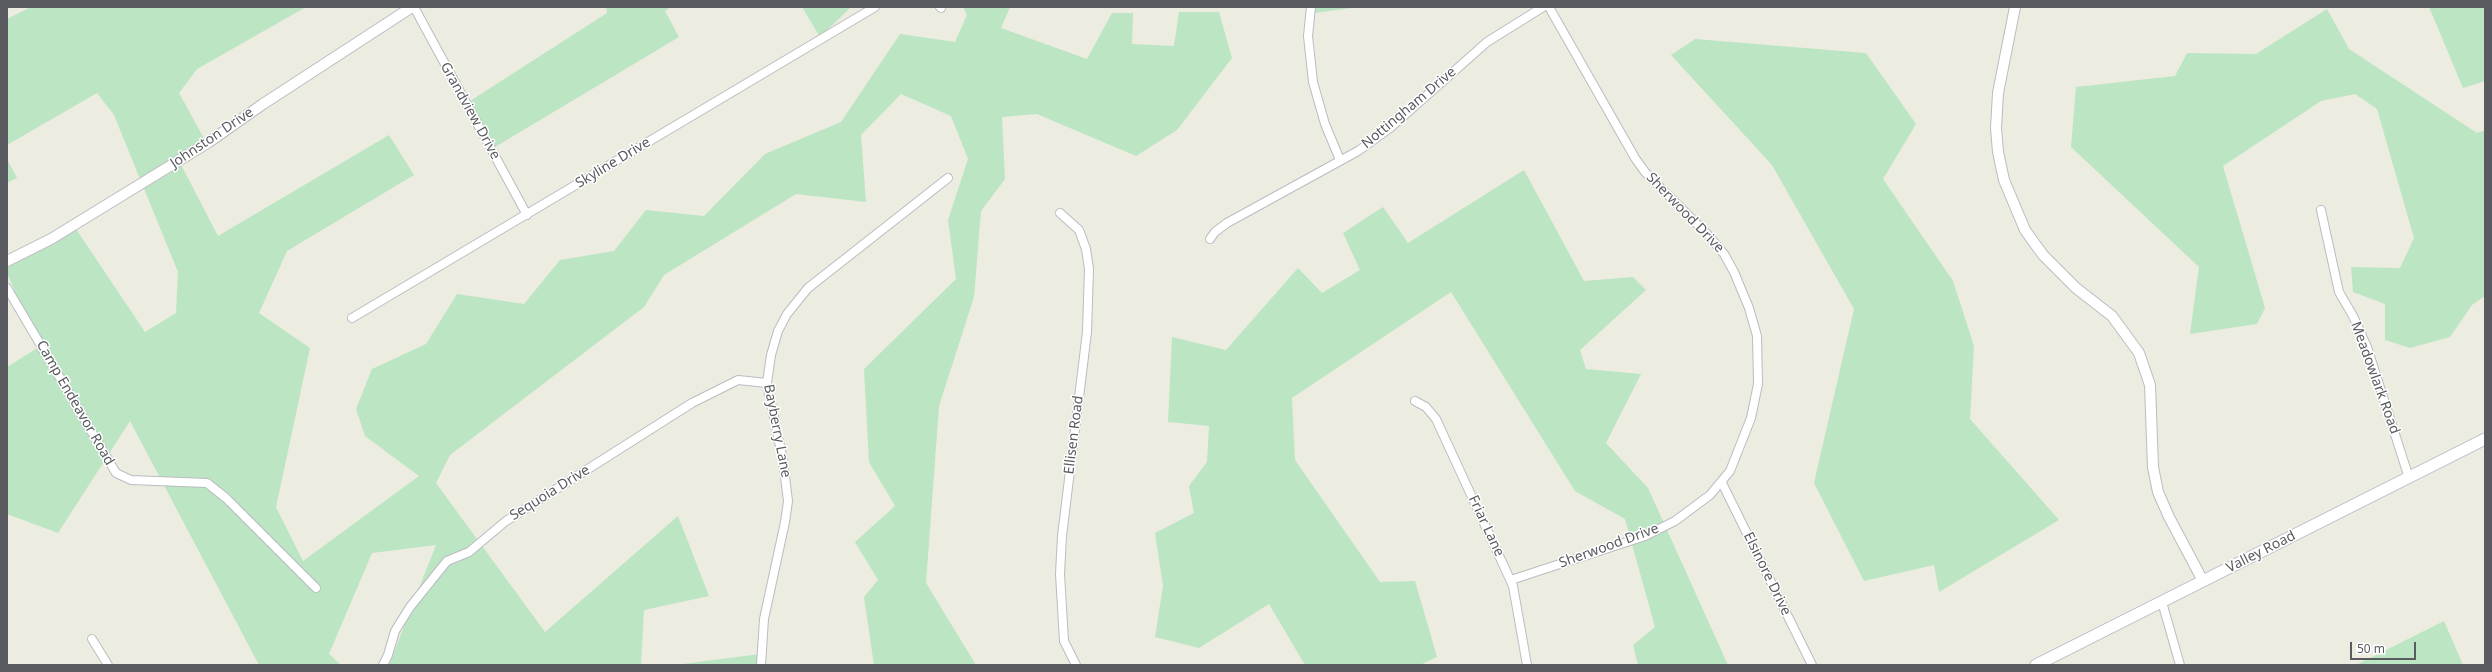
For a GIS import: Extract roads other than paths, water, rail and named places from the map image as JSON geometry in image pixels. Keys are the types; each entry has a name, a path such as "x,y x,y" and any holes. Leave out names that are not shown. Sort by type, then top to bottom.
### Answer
{"main road":[{"name":"Valley Road","path":"2036,665 2485,439"}],"street":[{"name":"Grandview Drive","path":"413,7 527,215"},
{"name":"Johnston Drive","path":"7,261 51,238 209,142 269,100 413,7"},
{"name":"Skyline Drive","path":"352,318 875,7"},
{"path":"1311,7 1308,36 1313,82 1325,124 1340,160"},
{"name":"Nottingham Drive","path":"1210,239 1215,232 1227,223 1358,151 1390,128 1487,42 1543,7"},
{"name":"Sherwood Drive","path":"1510,580 1645,536 1675,521 1710,495 1722,483 1730,471 1744,437 1758,384 1758,345 1749,308 1724,254 1681,206 1645,172 1635,158 1549,7"},
{"path":"2015,7 1998,99 1998,152 2004,180 2025,230 2043,255 2076,288 2112,316 2139,353 2150,386 2153,467 2158,492 2169,517 2203,581"},
{"name":"Bayberry Lane","path":"761,665 764,619 785,522 788,501 784,467 767,383 771,355 778,331 799,298 827,272 948,178"},
{"name":"Meadowlark Road","path":"2320,210 2339,292 2353,316 2366,347 2409,478"},
{"name":"Ellisen Road","path":"1060,213 1079,230 1086,249 1088,269 1087,332 1063,528 1060,574 1064,641 1076,665"},
{"name":"Camp Endeavor Road","path":"7,288 116,473 131,480 207,483 226,498 316,588"},
{"name":"Sequoia Drive","path":"382,665 388,655 395,631 410,607 447,561 469,552 506,521 692,403 738,380 767,383"},
{"name":"Friar Lane","path":"1415,401 1426,407 1436,419 1510,580 1527,665"},
{"name":"Elsinore Drive","path":"1722,483 1812,665"},
{"path":"2162,602 2180,665"},
{"path":"92,639 108,665"}]}
